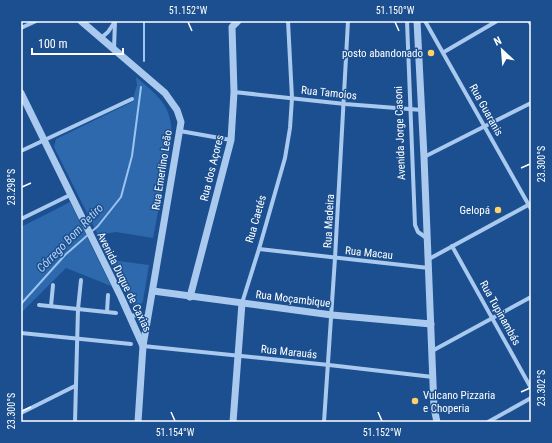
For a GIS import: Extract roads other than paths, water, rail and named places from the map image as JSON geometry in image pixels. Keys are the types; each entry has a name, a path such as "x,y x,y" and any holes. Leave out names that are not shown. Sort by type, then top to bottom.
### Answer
{"street":[{"path":"21,28 36,21"},
{"name":"Rua Emerlino Leão","path":"81,21 165,93 177,110 181,122 143,346"},
{"path":"101,38 108,32 115,21"},
{"path":"114,49 115,21"},
{"name":"Rua dos Açores","path":"190,297 231,140 234,92 232,27 238,21"},
{"name":"Rua Caetés","path":"233,422 242,303 285,158 290,128 292,98 288,21"},
{"name":"Rua Madeira","path":"324,422 336,258 345,104 348,21"},
{"name":"Avenida Jorge Casoni","path":"406,21 415,225 418,232 428,239"},
{"name":"Avenida Jorge Casoni","path":"417,21 429,259 434,408 437,422"},
{"name":"Rua Guaranis","path":"425,21 444,52 530,206"},
{"path":"444,52 496,21"},
{"name":"Rua Tamoios","path":"234,92 345,104 422,110"},
{"name":"Avenida Duque de Caxias","path":"21,94 143,346 138,422"},
{"path":"21,151 132,99"},
{"path":"424,157 531,103"},
{"path":"180,131 231,140"},
{"path":"21,219 70,195"},
{"path":"429,259 530,206"},
{"name":"Rua Tupinambás","path":"452,246 531,388"},
{"name":"Rua Macau","path":"259,249 429,268"},
{"path":"75,422 78,309 81,280"},
{"path":"51,306 53,285"},
{"name":"Rua Moçambique","path":"153,291 332,315 431,324"},
{"path":"107,312 108,295"},
{"path":"432,351 531,297"},
{"path":"39,305 116,313"},
{"path":"129,315 148,316"},
{"path":"21,332 131,344"},
{"name":"Rua Marauás","path":"143,346 328,365 433,378"},
{"path":"21,413 75,386"},
{"path":"488,422 531,398"}],"waterway":[{"name":"Córrego Bom Retiro","path":"144,21 144,61"},
{"name":"Córrego Bom Retiro","path":"21,304 65,255 98,226 121,197 132,156 141,87"}],"place":[{"name":"posto abandonado","path":"431,53"},
{"name":"Gelopá","path":"498,210"},
{"name":"Vulcano Pizzaria e Choperia","path":"415,401"}]}
